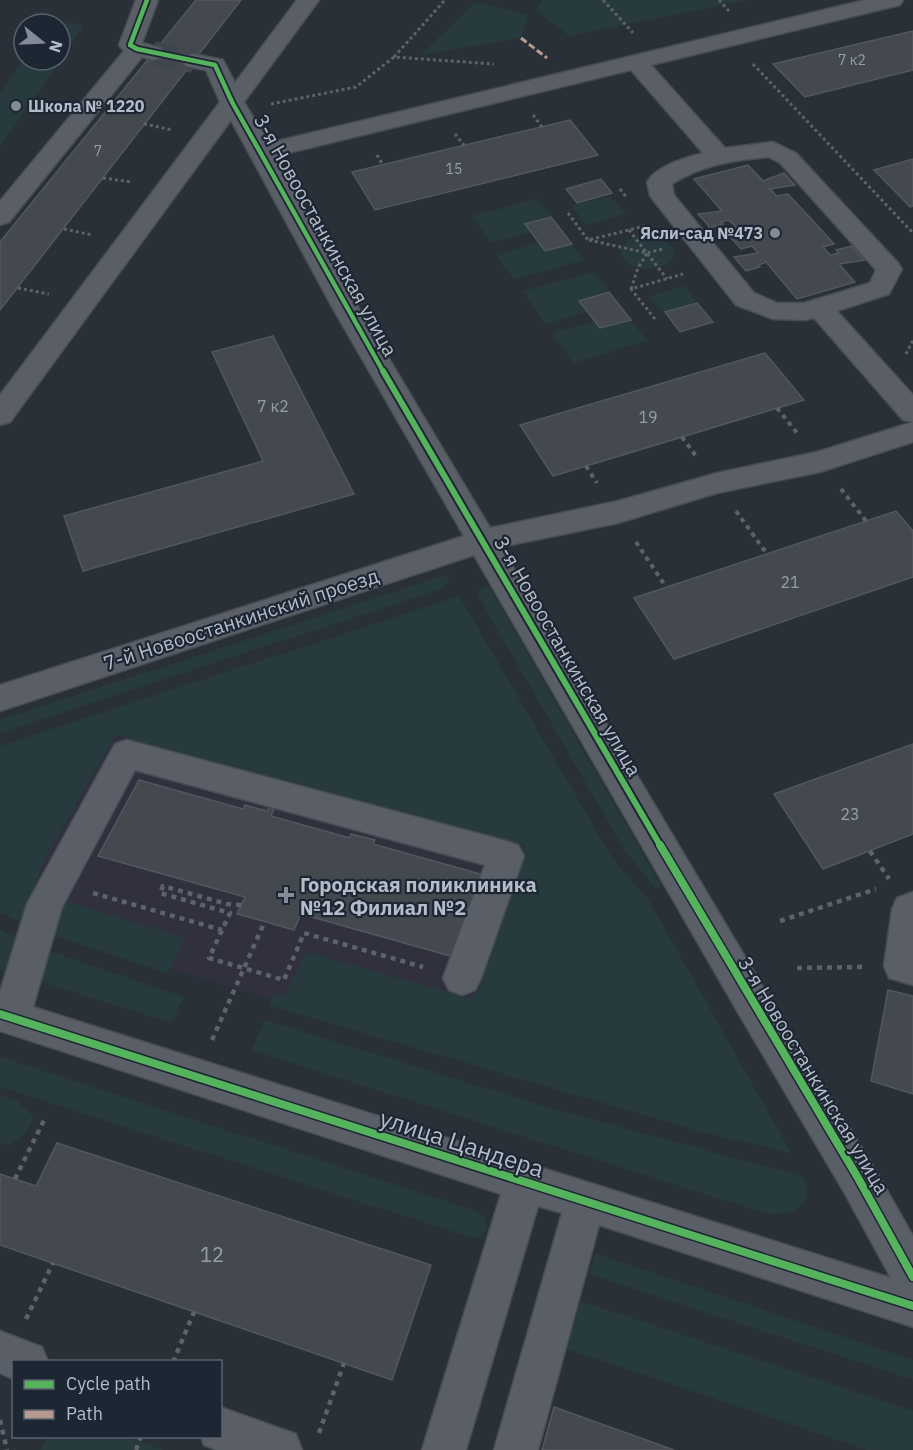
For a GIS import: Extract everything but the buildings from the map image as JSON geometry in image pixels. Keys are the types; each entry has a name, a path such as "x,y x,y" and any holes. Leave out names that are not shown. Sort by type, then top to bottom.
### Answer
{"street":[{"path":"0,217 145,51 130,45 147,0"},
{"path":"0,415 235,106 308,0"},
{"path":"262,152 892,0"},
{"name":"3-я Новоостанкинская улица","path":"198,61 215,65 344,305 858,1178 913,1277"},
{"path":"636,62 720,157"},
{"path":"773,149 788,158 889,269 880,288 805,312 773,311 745,299 662,196 659,182 674,171 720,157 773,149"},
{"path":"819,307 913,413"},
{"name":"7-й Новоостанкинский проезд","path":"0,698 482,541 534,528 618,512 717,483 820,462 913,432"},
{"path":"5,1015 45,904 127,754 506,856 462,978"},
{"path":"907,968 910,909 913,908"},
{"name":"улица Цандера","path":"5,1015 913,1306"},
{"path":"444,1450 525,1182"},
{"path":"516,1450 585,1202"},
{"path":"222,1429 299,1445"}],"path":[{"path":"235,106 356,87 394,57 446,0"},
{"path":"394,57 504,65"},
{"path":"751,63 913,233"},
{"path":"144,124 178,131"},
{"path":"103,177 141,184"},
{"path":"568,213 588,240 647,253 698,240"},
{"path":"588,240 679,217"},
{"path":"64,229 102,236"},
{"path":"629,230 666,279"},
{"path":"631,289 638,268 647,253"},
{"path":"631,289 717,265"},
{"path":"18,288 57,296"},
{"path":"631,289 654,319"},
{"path":"839,487 866,521"},
{"path":"734,509 767,554"},
{"path":"635,540 666,587"},
{"path":"56,882 222,930"},
{"path":"241,905 227,904 164,886 160,893 230,914 209,958 243,969 284,980 304,933 462,978"},
{"path":"780,921 881,887"},
{"path":"209,1047 265,921"},
{"path":"797,968 907,968"},
{"path":"15,1179 45,1118"},
{"path":"12,1356 53,1263"},
{"path":"174,1360 194,1312"},
{"path":"299,1445 344,1363"},
{"path":"0,1420 7,1450"}],"shaded area":[{"name":"Городская поликлиника №12 Филиал №2","path":"99,723 569,850 501,1065 234,988 80,940 4,890"}],"green space":[{"path":"542,0 747,0 569,36 536,10"},
{"path":"475,2 528,15 521,38 421,55"},
{"path":"72,24 84,25 72,42"},
{"path":"16,72 52,72 0,147 0,94"},
{"path":"610,196 625,214 586,225 571,206"},
{"path":"537,199 551,217 525,224 531,232 491,243 472,216"},
{"path":"640,236 657,238 668,243 674,254 671,261 664,266 642,269 624,260 620,249 631,238"},
{"path":"539,243 545,251 572,244 584,260 514,279 496,254"},
{"path":"594,272 609,292 580,301 588,312 546,324 523,291"},
{"path":"684,286 697,303 663,313 650,296"},
{"path":"631,320 647,341 573,363 552,333 595,321 600,328"},
{"path":"449,574 448,584 438,590 0,733 0,720"},
{"path":"488,585 661,886 655,888 624,849 478,596 478,590"},
{"path":"459,596 614,861 648,899 791,1153 706,1133 268,1005 274,993 285,996 306,952 474,999 526,845 115,735 43,863 22,922 0,913 0,746"},
{"path":"59,899 185,938 167,973 47,933"},
{"path":"0,930 18,938 8,973 0,970"},
{"path":"44,949 184,997 171,1023 36,980"},
{"path":"265,1020 543,1106 804,1177 807,1188 804,1203 792,1211 765,1213 251,1050"},
{"path":"0,1057 477,1211 485,1218 487,1229 480,1237 470,1237 0,1087"},
{"path":"0,1095 16,1100 34,1117 23,1137 8,1146 0,1142"},
{"path":"595,1253 913,1360 913,1380 589,1274"},
{"path":"580,1301 913,1411 913,1450 867,1450 567,1349"},
{"path":"48,1438 129,1438 163,1450 41,1450"}],"tunnel":[{"path":"153,53 194,61"}],"marked path":[{"path":"521,38 547,58"}],"cycle path":[{"path":"147,0 130,45 137,49 215,65 232,102 262,152 344,305 753,1004 858,1178 913,1277"},
{"path":"0,1014 913,1306"}],"place":[{"name":"Школа № 1220","path":"16,106"},
{"name":"Ясли-сад №473","path":"775,233"},
{"name":"Городская поликлиника №12 Филиал №2","path":"286,895"}]}
